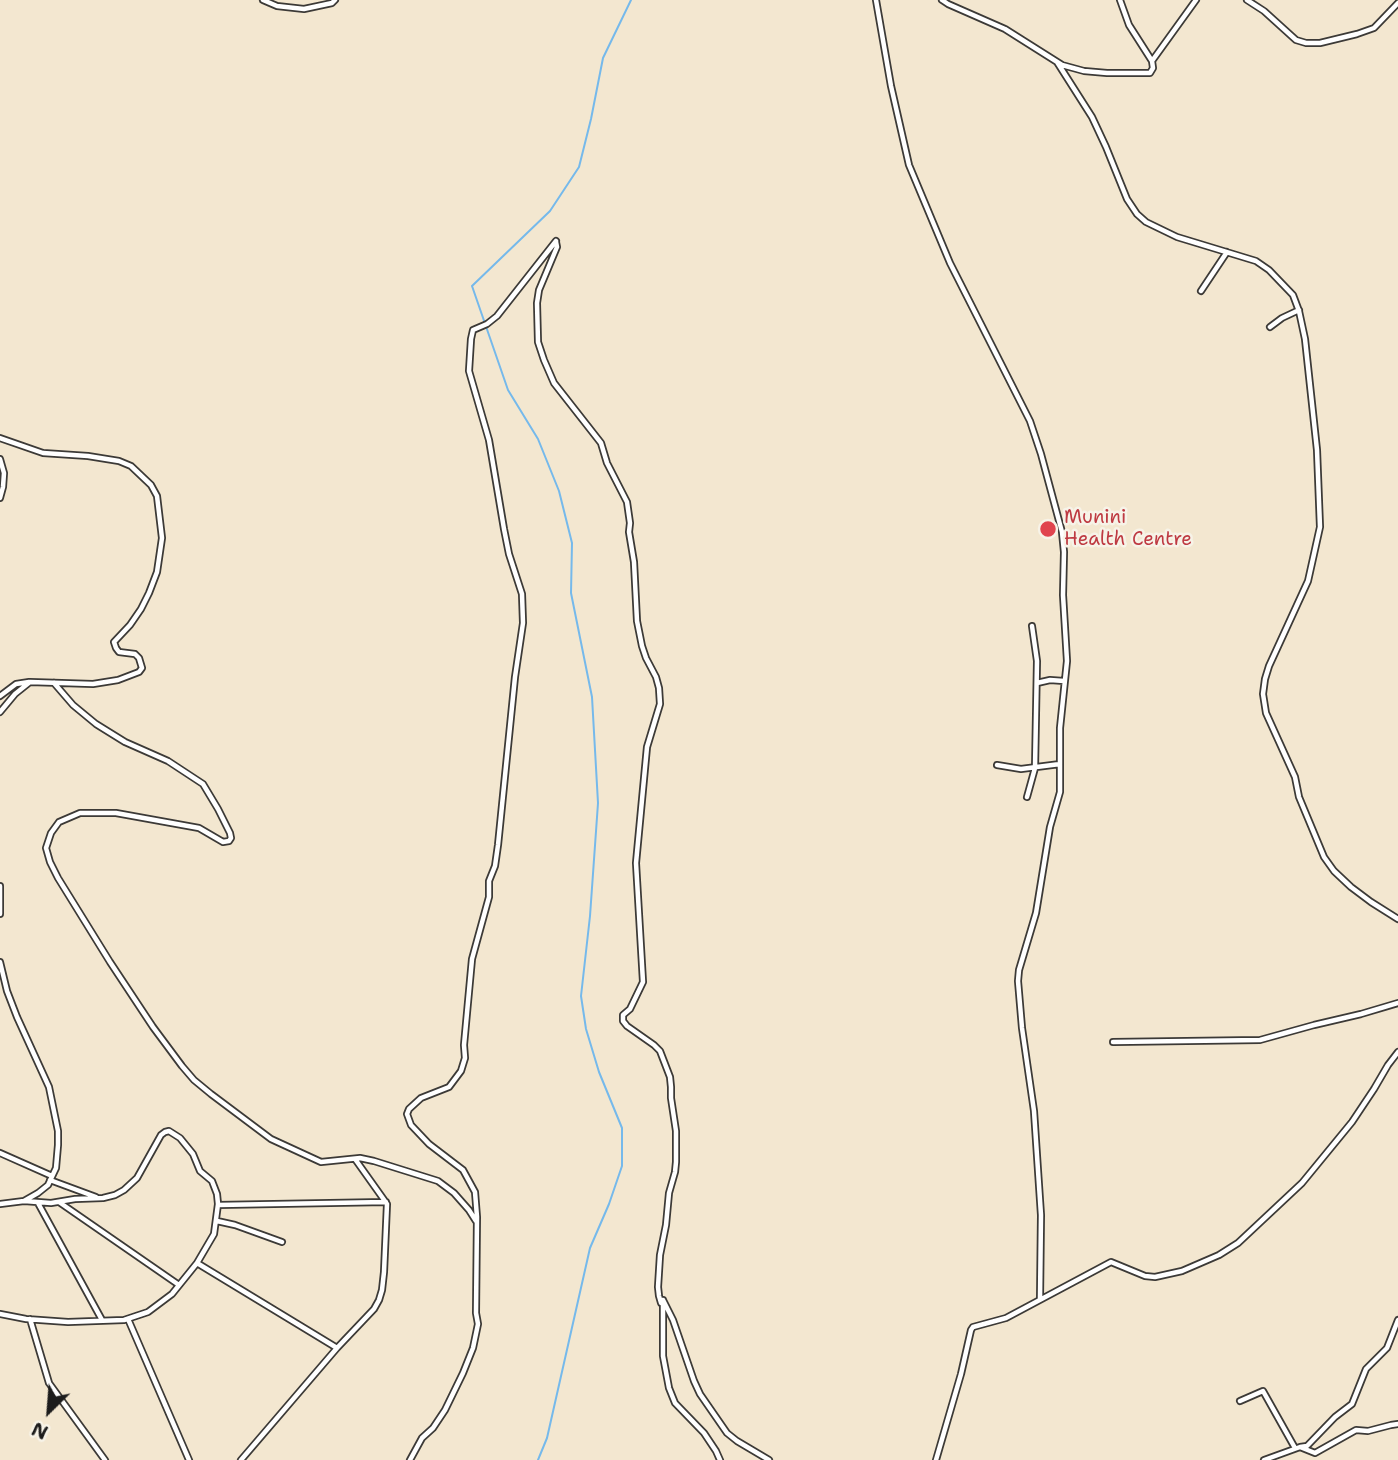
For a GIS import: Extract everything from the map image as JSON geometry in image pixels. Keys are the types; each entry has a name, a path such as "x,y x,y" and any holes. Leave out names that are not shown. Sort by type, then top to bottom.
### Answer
{"street":[{"path":"263,0 277,6 304,9 335,0"},
{"path":"876,0 891,86 909,165 950,262 1030,421 1062,533 1067,662 1060,728 1059,792 1044,859 1039,897 1018,981 1034,1111 1041,1215 1040,1299"},
{"path":"942,0 1005,29 1062,65 1107,73 1150,73 1153,68 1152,61 1129,25 1120,0"},
{"path":"1152,61 1196,0"},
{"path":"1247,0 1264,11 1296,40 1306,43 1320,43 1374,28 1398,3"},
{"path":"1057,62 1092,117 1127,199 1137,214 1146,222 1177,237 1256,261 1269,270 1293,295 1299,310 1313,408 1321,527 1308,581 1265,679 1263,694 1266,713 1292,769 1299,797 1324,857 1334,871 1361,895 1398,919"},
{"path":"410,1460 422,1438 433,1428 444,1410 463,1373 473,1348 478,1324 475,1192 463,1170 411,1125 407,1114 421,1098 449,1087 461,1071 465,1058 473,953 489,897 489,881 495,866 523,623 522,594 509,554 489,440 469,371 472,331 497,316 556,241 557,247 539,290 537,336 554,383 601,443 607,463 627,502 631,523 629,532 634,562 637,621 642,646 659,688 660,704 647,747 636,863 643,982 623,1016 623,1021 660,1051 670,1077 676,1154 659,1262 658,1287 661,1303 663,1300"},
{"path":"1201,291 1227,252"},
{"path":"1270,327 1282,317 1299,310"},
{"path":"0,438 43,453 88,456 131,466 151,485 157,496 162,538 157,572 141,609 114,642 119,652 135,654 142,668 139,672 132,676 93,684 24,682 16,684 0,696"},
{"path":"0,459 4,473 0,498"},
{"path":"1027,797 1035,768 1037,661 1032,626"},
{"path":"1037,683 1064,681"},
{"path":"0,712 15,694 30,682"},
{"path":"54,683 73,705 96,724 125,743 169,761 203,783 230,833 229,841 223,842 199,828 116,813 79,813 59,822 46,848 50,862 115,970 182,1066 211,1094 271,1139 321,1162 354,1158 381,1163 438,1181 446,1185 470,1210 477,1226"},
{"path":"997,765 1035,768 1060,764"},
{"path":"0,886 0,914"},
{"path":"0,962 17,1017 51,1096 58,1131 58,1161 51,1178 38,1193 24,1201"},
{"path":"1113,1042 1261,1040 1398,1003"},
{"path":"936,1460 971,1330 976,1325 1006,1318 1111,1262 1144,1276 1156,1277 1201,1264 1238,1243 1302,1183 1352,1122 1398,1052"},
{"path":"0,1204 101,1199 119,1193 137,1178 162,1135 169,1131 180,1138 193,1154 200,1171 212,1181 218,1205 214,1234 197,1263 172,1294 156,1307 128,1319 68,1322 30,1320 0,1314"},
{"path":"0,1153 101,1199"},
{"path":"240,1460 375,1308 380,1296 384,1272 386,1202 354,1158"},
{"path":"59,1202 179,1285"},
{"path":"218,1205 386,1202"},
{"path":"38,1203 102,1320"},
{"path":"217,1221 282,1242"},
{"path":"197,1263 337,1348"},
{"path":"663,1300 663,1356 669,1388 675,1403 704,1433 720,1460"},
{"path":"663,1300 700,1394 727,1433 769,1460"},
{"path":"128,1319 189,1460"},
{"path":"30,1320 49,1383 105,1460"},
{"path":"1264,1460 1307,1446 1352,1404 1366,1369 1387,1348 1398,1320"},
{"path":"1240,1401 1263,1391 1297,1448 1315,1453 1356,1430 1368,1431 1398,1424"}],"waterway":[{"path":"538,1460 547,1438 590,1248 622,1166 622,1128 599,1072 586,1029 581,996 598,803 592,697 571,593 572,543 559,491 538,439 508,390 472,286 550,211 579,167 603,58 631,0"}],"place":[{"name":"Munini Health Centre","path":"1048,529"}]}
